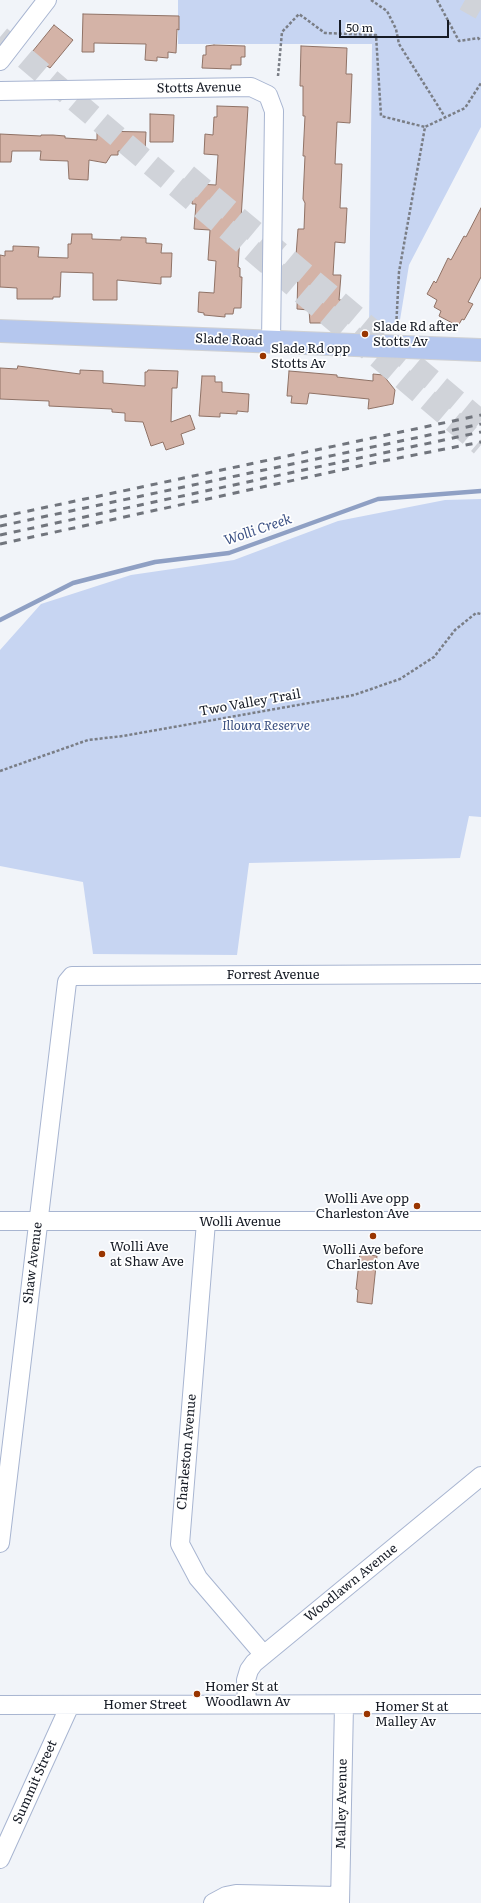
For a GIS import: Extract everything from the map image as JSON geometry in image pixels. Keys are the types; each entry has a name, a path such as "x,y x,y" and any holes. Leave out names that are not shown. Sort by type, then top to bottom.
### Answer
{"main road":[{"name":"Slade Road","path":"0,331 481,350"}],"street":[{"path":"0,61 46,0"},
{"name":"Stotts Avenue","path":"0,91 251,87 268,95 274,111 271,342"},
{"name":"Forrest Avenue","path":"67,982 72,976 481,974"},
{"name":"Shaw Avenue","path":"0,1544 67,982"},
{"name":"Wolli Avenue","path":"0,1221 481,1221"},
{"name":"Charleston Avenue","path":"206,1222 180,1544 198,1578 264,1655"},
{"name":"Woodlawn Avenue","path":"247,1704 246,1680 249,1670 264,1655 481,1476"},
{"name":"Homer Street","path":"0,1705 481,1704"},
{"name":"Summit Street","path":"0,1859 70,1705"},
{"name":"Malley Avenue","path":"340,1899 344,1705"},
{"path":"213,1903 226,1896 236,1894 340,1899"}],"path":[{"path":"371,0 387,11 396,29 399,44 445,118"},
{"path":"437,0 459,41 478,38 481,41"},
{"path":"278,76 282,32 300,14 325,33 376,35 381,116 425,126 465,108 481,83"},
{"path":"396,329 399,272 425,126"},
{"name":"Two Valley Trail","path":"0,772 88,740 123,736 354,695 400,679 434,658 455,630 476,613 481,614"}],"green space":[{"path":"178,0 481,0 481,127 409,265 399,326 396,329 369,328 372,44 178,44"},
{"name":"Illoura Reserve","path":"481,499 481,817 469,816 460,858 249,863 237,955 93,954 83,882 0,866 0,650 41,604 131,575 234,560 338,521 445,500"}],"building":[{"path":"83,14 179,16 176,53 168,52 168,58 157,57 157,61 145,60 146,44 94,43 94,52 82,52"},
{"path":"54,25 73,40 50,68 47,66 44,69 28,57"},
{"path":"206,46 245,46 245,57 241,57 241,65 231,65 231,69 202,68 203,55 206,55"},
{"path":"301,46 347,48 346,74 352,74 350,123 337,122 335,164 342,164 340,208 347,208 345,243 335,242 333,275 341,275 339,300 343,300 342,321 326,320 326,323 310,323 309,310 297,309 298,269 295,269 298,229 304,229 305,203 303,199 305,156 303,156 305,116 303,116 303,86 300,86"},
{"path":"217,106 248,107 238,267 240,268 240,277 242,277 241,308 234,308 233,314 225,314 225,317 204,315 204,313 198,312 199,292 214,293 216,261 208,260 210,230 194,229 196,204 192,204 193,192 197,192 197,184 216,185 218,155 204,154 205,134 213,135 214,117 217,117"},
{"path":"150,114 174,115 173,142 150,142"},
{"path":"97,131 146,132 145,152 118,151 118,155 111,155 106,163 89,160 88,180 69,179 68,161 40,160 41,151 12,151 11,162 0,162 0,134 41,136 53,135 65,136 65,138 97,140"},
{"path":"481,208 481,277 468,302 473,304 464,320 462,319 458,326 439,316 441,311 434,307 437,300 427,294 434,281 436,283 448,258 451,260 464,236 466,237"},
{"path":"72,234 92,234 92,239 121,240 121,237 146,238 146,243 162,244 161,253 172,253 171,277 161,277 161,284 117,280 117,300 93,300 93,273 61,272 60,297 53,297 53,299 17,299 17,288 0,287 0,255 5,256 5,251 13,251 13,246 39,247 38,257 68,258 68,244 71,244"},
{"path":"18,366 80,374 80,370 103,371 103,383 145,386 145,372 148,370 178,371 177,388 172,388 171,422 190,415 195,429 181,434 184,444 166,450 163,442 151,446 143,422 125,421 125,413 112,412 112,409 49,406 49,401 0,399 0,368 17,369"},
{"path":"289,371 337,375 337,377 373,381 373,374 383,375 395,390 393,404 368,409 369,399 309,393 307,404 291,403 292,396 287,396"},
{"path":"202,376 215,376 215,382 222,382 222,392 249,394 248,412 237,411 237,414 220,413 220,417 199,416"},
{"path":"360,1254 377,1256 372,1304 357,1302 358,1290 356,1289"}],"waterway":[{"name":"Wolli Creek","path":"0,620 73,583 155,562 229,553 378,499 481,491"}],"tunnel":[{"path":"465,0 481,9"},
{"path":"0,37 481,445"},
{"path":"187,175 481,421"}],"railway":[{"path":"0,517 481,415"},
{"path":"0,526 481,424"},
{"path":"0,535 481,432"},
{"path":"0,544 373,463 481,442"}],"place":[{"name":"Slade Rd after Stotts Av","path":"365,334"},
{"name":"Slade Rd opp Stotts Av","path":"263,356"},
{"name":"Wolli Ave opp Charleston Ave","path":"417,1206"},
{"name":"Wolli Ave before Charleston Ave","path":"373,1236"},
{"name":"Wolli Ave at Shaw Ave","path":"102,1254"},
{"name":"Homer St at Woodlawn Av","path":"197,1694"},
{"name":"Homer St at Malley Av","path":"367,1714"}]}
